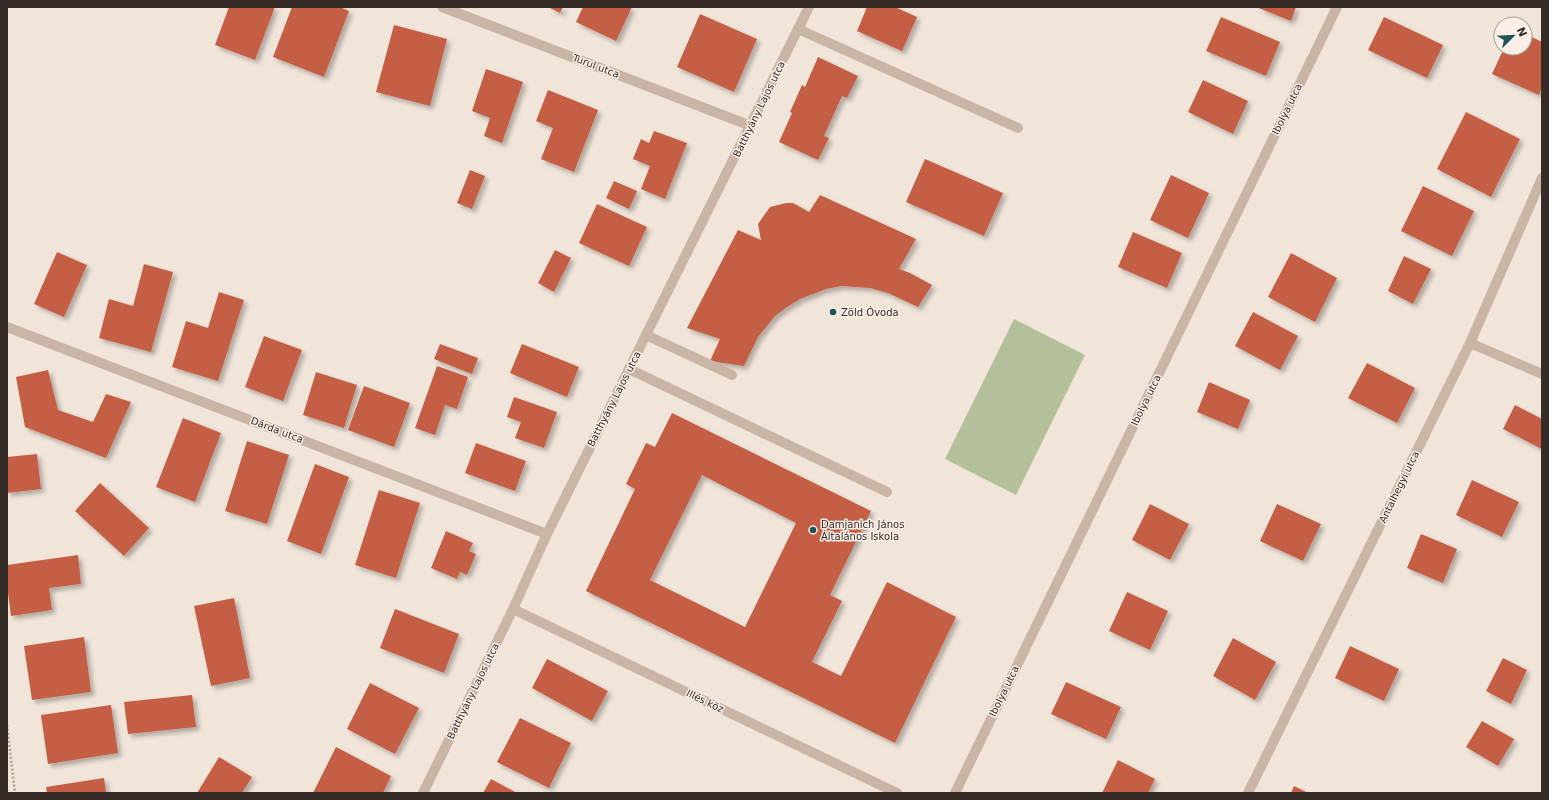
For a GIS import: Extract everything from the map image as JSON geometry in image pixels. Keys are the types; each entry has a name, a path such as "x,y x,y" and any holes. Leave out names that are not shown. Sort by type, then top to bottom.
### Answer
{"street":[{"name":"Turul utca","path":"442,7 751,126"},
{"name":"Batthyány Lajos utca","path":"423,793 513,609 547,534 809,7"},
{"name":"Ibolya utca","path":"954,793 1337,7"},
{"path":"798,29 1018,128"},
{"name":"Antalhegyi utca","path":"1248,793 1470,343 1542,178"},
{"name":"Dárda utca","path":"7,327 547,534"},
{"path":"646,335 732,375"},
{"path":"1470,343 1542,374"},
{"path":"629,369 887,492"},
{"name":"Illés köz","path":"513,609 897,793"}],"path":[{"path":"7,725 15,793"}],"green space":[{"path":"1014,319 1085,355 1016,495 945,459"}],"building":[{"path":"229,7 275,7 255,60 215,45"},
{"path":"292,7 340,7 349,11 324,77 273,57"},
{"path":"548,7 563,7 560,13"},
{"path":"583,7 632,7 616,41 576,22"},
{"path":"867,7 895,7 917,17 902,51 857,31"},
{"path":"1256,7 1296,7 1291,21"},
{"path":"700,14 757,39 734,92 677,67"},
{"path":"1221,17 1280,42 1266,76 1206,51"},
{"path":"1384,17 1443,45 1427,78 1368,50"},
{"path":"394,25 447,39 430,106 376,92"},
{"path":"1533,38 1542,42 1542,87 1539,95 1492,74 1500,56 1533,56"},
{"path":"818,57 858,76 847,98 842,96 824,136 829,138 818,160 779,142 792,113 790,112 802,85 805,87"},
{"path":"486,69 523,82 502,143 484,136 490,118 472,111"},
{"path":"1203,80 1248,101 1233,134 1188,112"},
{"path":"548,90 598,110 574,172 541,159 553,128 536,121"},
{"path":"1466,112 1520,139 1491,197 1437,169"},
{"path":"654,131 687,143 665,199 641,189 650,166 633,159 641,139 649,143"},
{"path":"925,159 1003,193 984,236 906,202"},
{"path":"470,170 485,176 472,209 457,203"},
{"path":"1171,175 1209,193 1188,238 1150,220"},
{"path":"614,181 637,191 629,209 606,198"},
{"path":"1423,186 1474,211 1452,256 1401,231"},
{"path":"820,195 916,239 899,269 932,285 918,307 888,293 870,288 841,286 826,289 800,299 775,316 758,337 744,366 710,361 720,339 687,328 738,230 761,240 758,224 770,207 793,203 809,212"},
{"path":"597,204 647,227 629,266 579,243"},
{"path":"1133,232 1182,253 1167,288 1118,267"},
{"path":"555,250 571,258 554,292 538,283"},
{"path":"57,252 87,265 64,317 34,304"},
{"path":"1291,253 1337,278 1315,322 1268,297"},
{"path":"1404,256 1431,269 1413,304 1388,291"},
{"path":"144,264 173,272 151,352 99,338 109,299 133,306"},
{"path":"219,292 244,300 218,381 172,367 186,321 208,328"},
{"path":"1253,312 1298,336 1280,370 1235,346"},
{"path":"264,336 302,350 283,401 245,387"},
{"path":"440,344 478,358 472,374 434,359"},
{"path":"522,344 579,367 567,397 510,373"},
{"path":"1367,363 1415,388 1397,423 1348,398"},
{"path":"437,366 468,377 457,409 445,405 435,435 415,428"},
{"path":"48,370 58,410 93,422 106,394 131,402 106,458 25,427 16,377"},
{"path":"316,372 357,385 344,428 303,415"},
{"path":"1209,382 1250,400 1238,429 1197,412"},
{"path":"364,386 410,403 394,447 348,430"},
{"path":"514,397 557,412 544,448 515,438 521,422 507,417"},
{"path":"1515,405 1542,419 1542,449 1503,429"},
{"path":"672,413 871,511 830,595 842,601 812,662 841,676 887,582 956,617 895,743 586,591 635,489 626,484 646,443 655,447","holes":["702,475 796,523 745,627 650,580"]},
{"path":"183,418 221,433 195,502 156,487"},
{"path":"247,441 289,455 267,524 225,511"},
{"path":"476,443 526,461 515,491 465,473"},
{"path":"37,454 41,489 7,493 7,457"},
{"path":"315,464 349,477 321,554 287,541"},
{"path":"1472,480 1519,502 1502,537 1456,515"},
{"path":"100,483 149,528 124,556 75,511"},
{"path":"379,490 420,503 396,578 355,565"},
{"path":"1150,504 1189,524 1170,560 1132,540"},
{"path":"1277,504 1321,524 1303,561 1260,541"},
{"path":"446,531 473,543 469,551 476,554 467,575 460,572 457,579 431,568"},
{"path":"1421,534 1457,549 1443,583 1407,568"},
{"path":"78,555 81,584 49,588 52,610 11,616 7,585 7,565"},
{"path":"1127,592 1168,611 1150,650 1109,631"},
{"path":"234,598 250,678 211,686 194,606"},
{"path":"395,609 459,634 444,673 380,648"},
{"path":"84,637 91,692 32,700 24,646"},
{"path":"1233,638 1276,662 1255,700 1213,676"},
{"path":"1350,646 1399,669 1384,701 1335,678"},
{"path":"1503,658 1527,670 1511,704 1486,691"},
{"path":"547,659 608,691 592,721 532,688"},
{"path":"1066,682 1121,707 1106,739 1051,714"},
{"path":"370,683 419,708 395,754 347,729"},
{"path":"192,695 196,727 128,734 124,702"},
{"path":"111,705 118,753 48,764 41,715"},
{"path":"520,718 571,743 549,788 497,762"},
{"path":"1482,721 1514,739 1498,766 1466,747"},
{"path":"336,747 391,776 383,793 313,793"},
{"path":"219,757 252,777 242,793 197,793"},
{"path":"1118,760 1155,779 1148,793 1102,793"},
{"path":"104,778 106,793 47,793 46,787"},
{"path":"491,779 517,793 483,793"},
{"path":"1294,786 1308,793 1291,793"}],"place":[{"name":"Zöld Óvoda","path":"833,312"},
{"name":"Damjanich János Általános Iskola","path":"813,530"}]}
